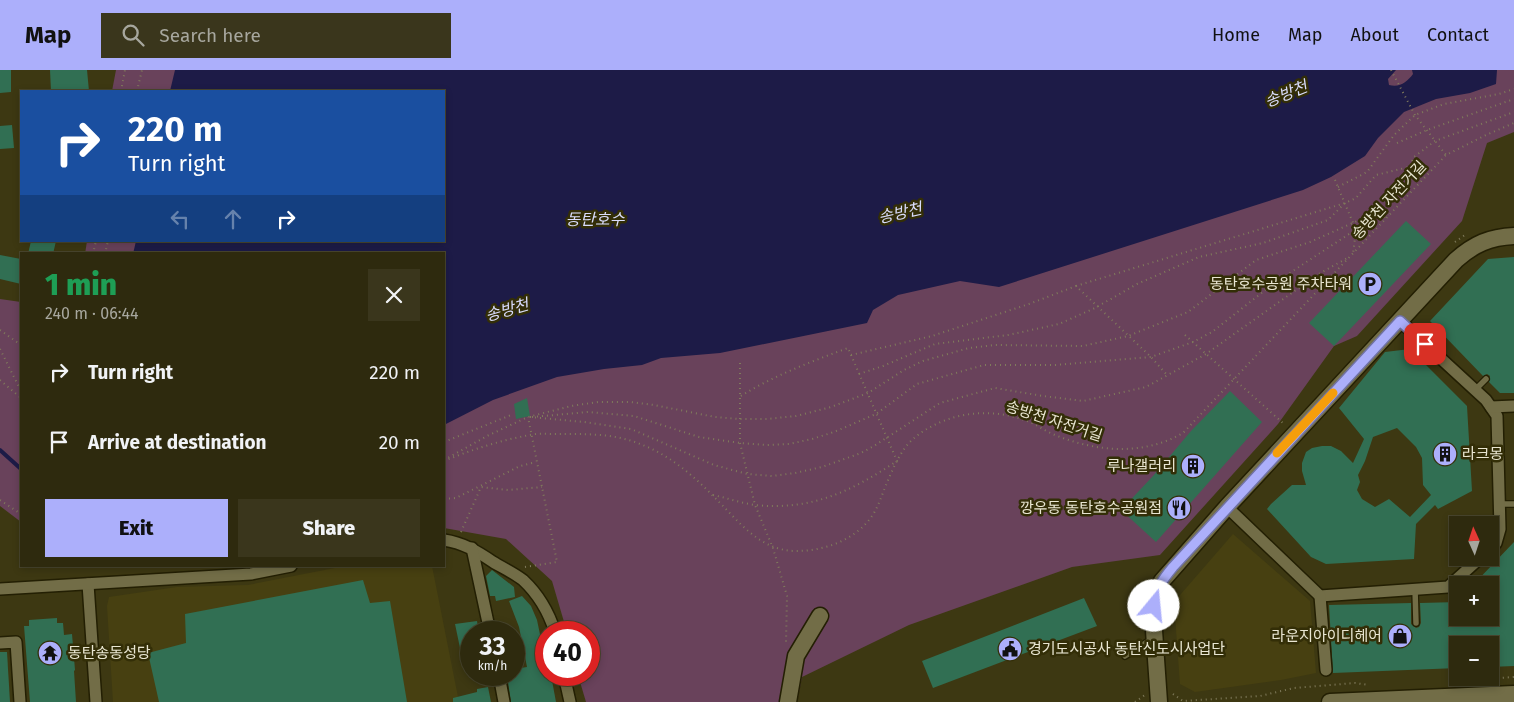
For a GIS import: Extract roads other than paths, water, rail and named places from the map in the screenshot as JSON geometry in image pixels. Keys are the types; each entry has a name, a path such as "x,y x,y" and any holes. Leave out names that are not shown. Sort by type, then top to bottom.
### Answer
{"street":[{"path":"1158,697 1153,616 1155,596 1162,581 1227,507 1456,260 1480,242 1499,237 1514,236"},
{"path":"1400,321 1486,400 1496,416 1500,504 1499,532"},
{"path":"1491,407 1514,406"},
{"path":"1227,507 1320,596 1326,670"},
{"path":"445,540 457,542 472,548 522,580 538,597 552,621"},
{"path":"472,548 488,621"},
{"path":"1320,596 1448,587 1471,566"},
{"path":"0,589 251,574 286,567"},
{"path":"88,584 96,702"},
{"path":"788,702 796,656 820,616"},
{"path":"0,643 16,642 20,702"},
{"path":"500,686 504,702"},
{"path":"566,686 570,702"},
{"path":"1330,702 1514,694"}],"lane":[{"path":"1475,390 1486,379"},
{"path":"1500,504 1514,504"},
{"path":"1415,589 1416,623"},
{"path":"1125,656 1154,638"}],"water":[{"name":"동탄호수","path":"175,70 1396,70 1388,79 1389,85 1393,86 1406,82 1413,74 1412,70 1497,70 1496,84 1470,93 1436,99 1404,112 1378,138 1365,156 1331,177 1303,190 999,287 960,281 898,295 873,310 867,323 720,353 661,358 642,365 557,377 493,400 445,424 445,252 133,252 136,242 445,242 445,90 170,90"}],"waterway":[{"name":"송방천","path":"0,450 20,468"}],"place":[{"name":"동탄호수공원 주차타워","path":"1370,284"},
{"name":"라크몽","path":"1445,454"},
{"name":"루나갤러리","path":"1193,466"},
{"name":"깡우동 동탄호수공원점","path":"1179,508"},
{"name":"라운지아이디헤어","path":"1400,636"},
{"name":"경기도시공사 동탄신도시사업단","path":"1010,649"},
{"name":"동탄송동성당","path":"50,653"}]}
